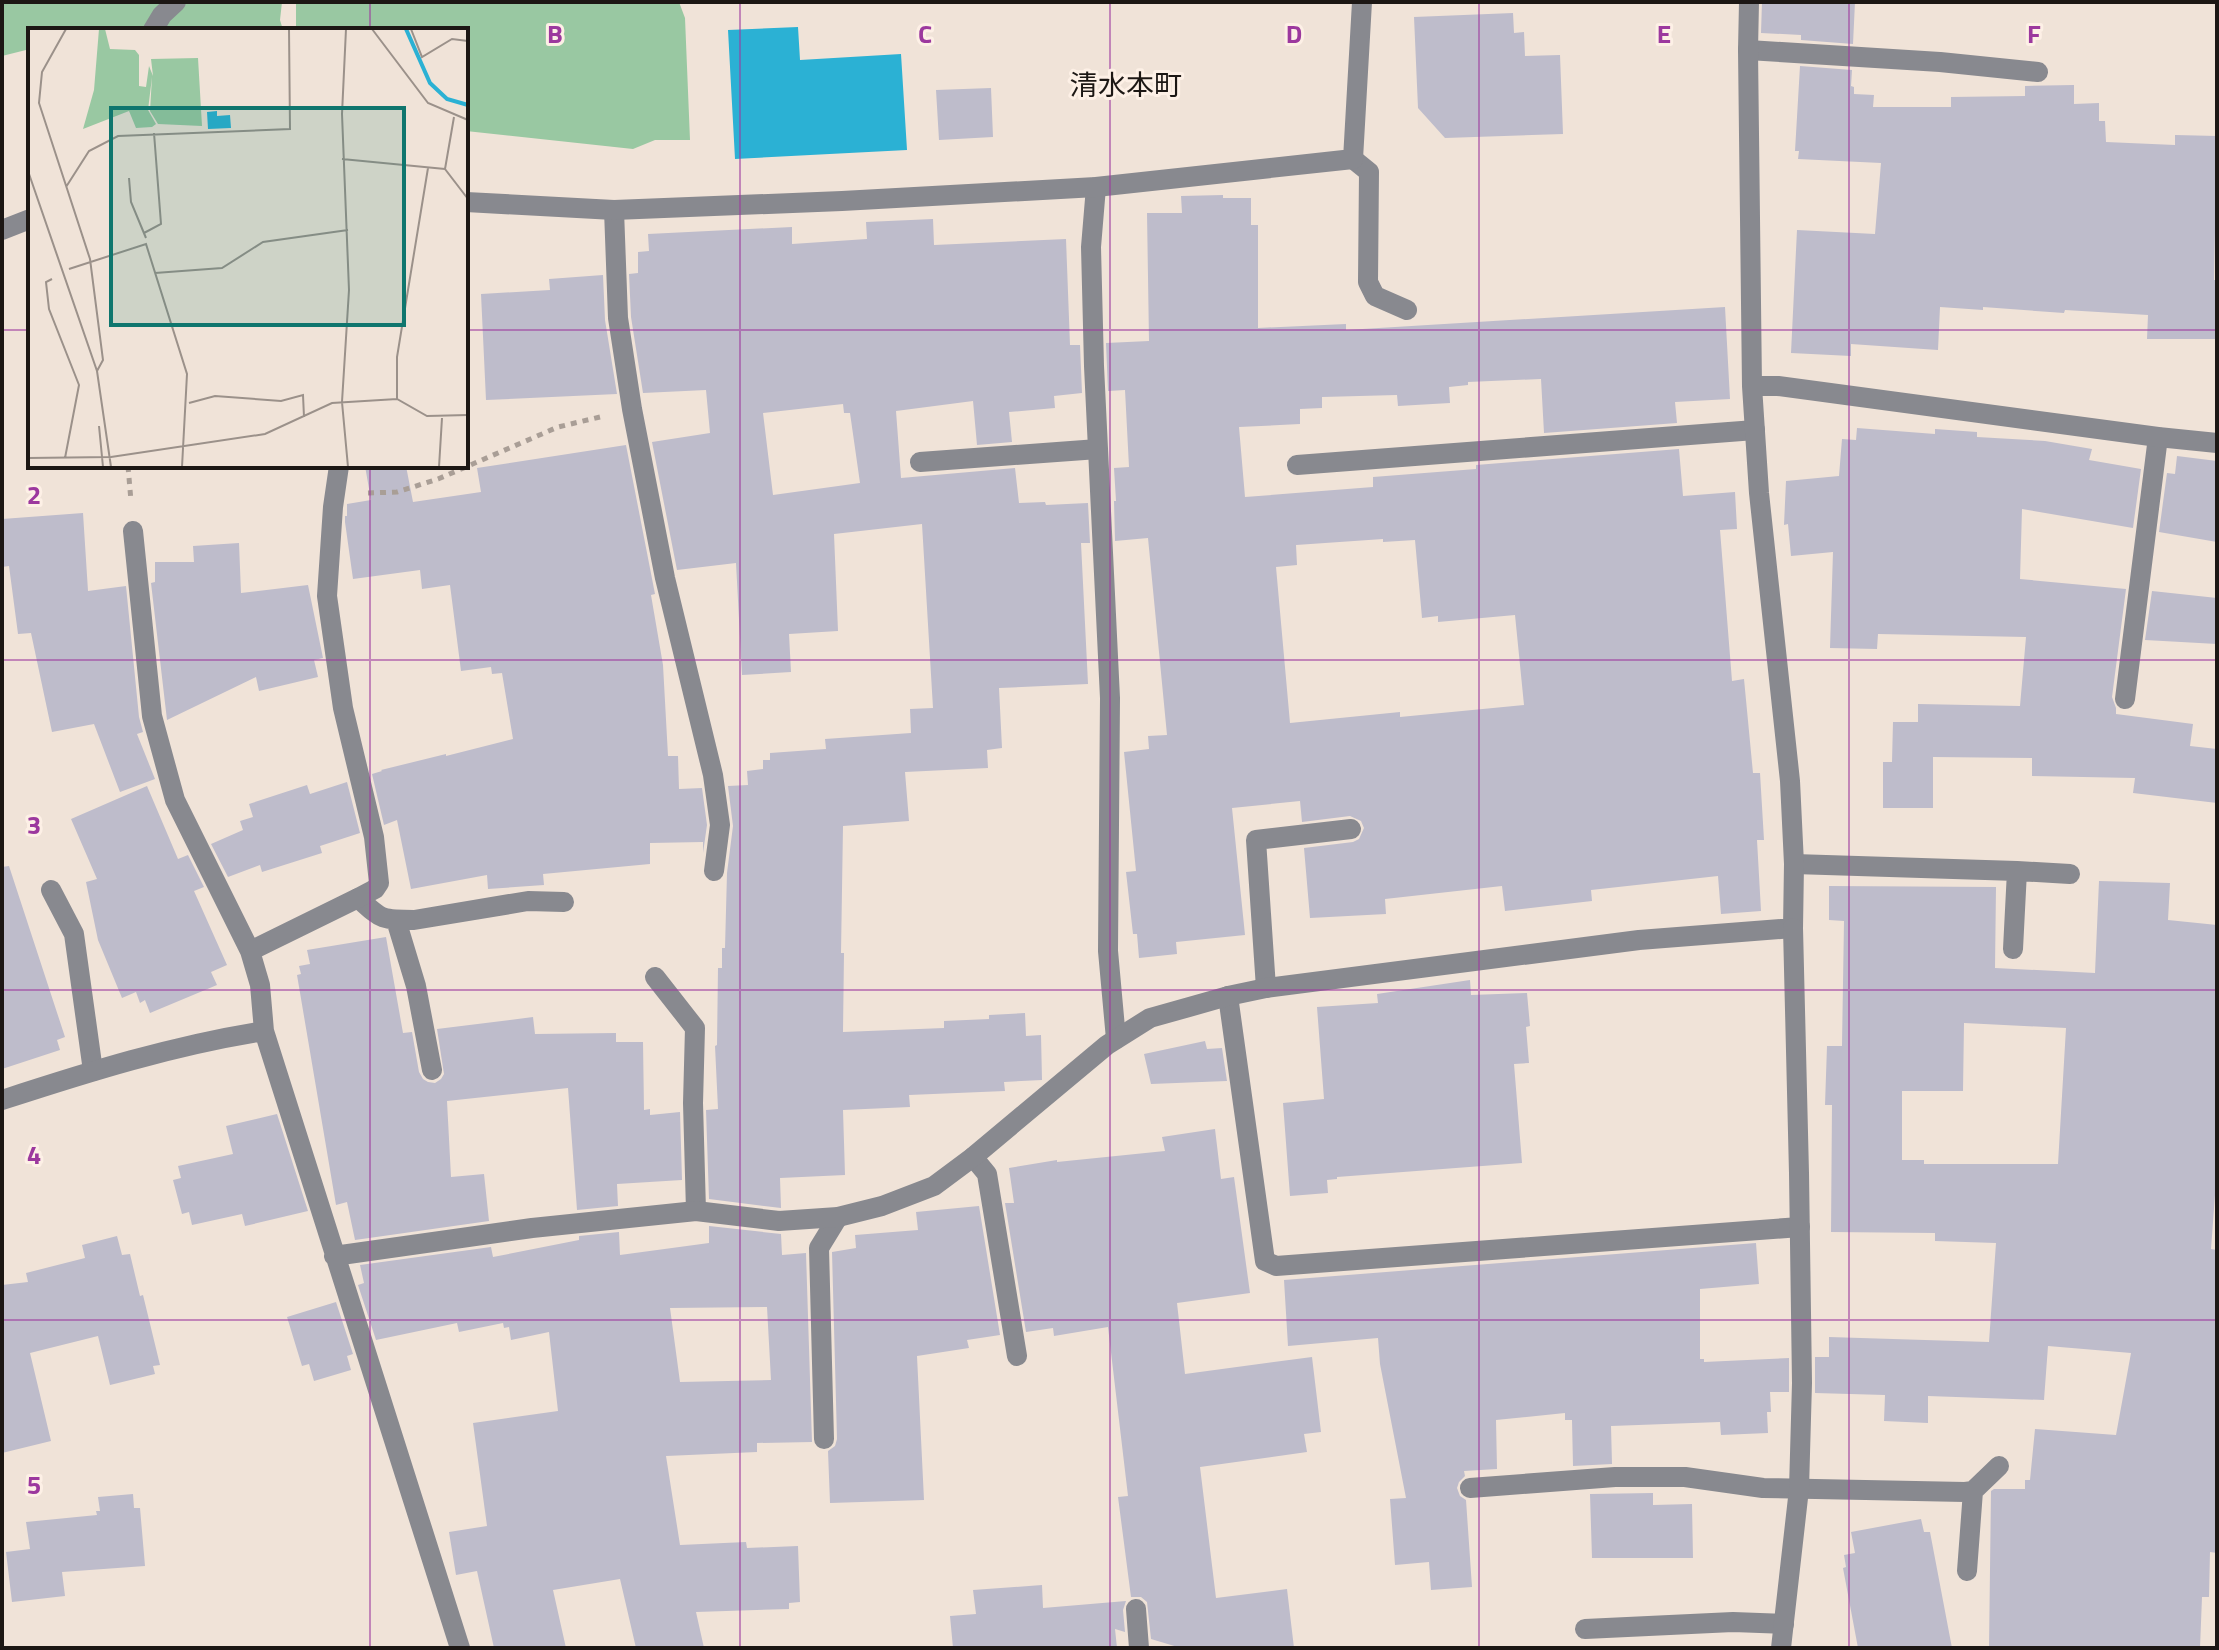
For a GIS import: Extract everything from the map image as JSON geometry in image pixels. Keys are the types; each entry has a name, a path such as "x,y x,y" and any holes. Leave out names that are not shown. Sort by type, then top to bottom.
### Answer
{"street":[{"path":"154,28 176,2"},
{"path":"1353,159 1362,2"},
{"path":"1749,2 1752,386 1759,493 1790,781 1794,864 1802,1383 1799,1489 1781,1648"},
{"path":"1748,50 1940,62 2038,72"},
{"path":"468,202 614,210 842,201 1096,187 1353,159 1369,172 1368,282 1375,296 1407,310"},
{"path":"1096,187 1091,247 1110,698 1108,951 1116,1039"},
{"path":"614,210 618,318 632,409 665,578 713,775 720,825 714,871"},
{"path":"2,230 28,220"},
{"path":"1752,386 1778,386 2217,443"},
{"path":"1297,465 1755,430"},
{"path":"2125,699 2158,437"},
{"path":"920,462 1098,449"},
{"path":"250,951 358,898 375,889 379,883 374,837 343,708 327,596 339,468"},
{"path":"133,531 152,716 175,800 250,951 260,985 264,1031 460,1648"},
{"path":"1266,988 1256,840 1351,829"},
{"path":"1794,864 2070,874"},
{"path":"2013,949 2017,871"},
{"path":"51,890 74,934 93,1071"},
{"path":"358,898 380,918 396,920 414,920 528,901 564,902"},
{"path":"396,920 416,986 432,1070"},
{"path":"334,1256 532,1228 696,1211 779,1221 838,1217 882,1206 934,1186 1116,1039 1150,1018 1266,988 1639,940 1793,928"},
{"path":"655,977 695,1028 693,1103 696,1211"},
{"path":"1228,996 1265,1261 1276,1266 1800,1227"},
{"path":"2,1100 93,1071 215,1039 264,1031"},
{"path":"973,1157 987,1174 1017,1356"},
{"path":"824,1439 819,1248 838,1217"},
{"path":"1470,1488 1615,1477 1685,1477 1763,1488 1965,1492 1973,1491 1999,1466"},
{"path":"1967,1571 1973,1491"},
{"path":"1136,1609 1139,1648"},
{"path":"1585,1629 1733,1622 1784,1624"}],"path":[{"path":"468,466 558,427 632,409"},
{"path":"335,490 397,492 463,468"}],"green space":[{"path":"2,2 282,2 282,28 28,28 28,50 2,56"},
{"path":"296,2 679,2 685,18 690,140 655,140 633,149 468,131 468,28 296,28"}],"water":[{"path":"798,27 800,60 901,54 907,150 735,159 728,30"}],"building":[{"path":"1762,2 1855,2 1853,44 1801,40 1801,35 1761,33"},
{"path":"1513,13 1514,33 1524,32 1525,56 1560,55 1563,134 1445,138 1418,108 1414,17"},
{"path":"1800,66 1852,70 1854,94 1874,95 1873,107 1951,107 1951,97 2025,96 2025,86 2074,85 2074,104 2099,103 2099,121 2105,121 2106,142 2175,145 2175,135 2217,136 2214,280 2217,280 2217,339 2147,339 2148,315 1940,307 1938,350 1851,344 1851,356 1791,353 1797,230 1875,234 1881,163 1798,159 1799,151 1795,151"},
{"path":"991,88 993,137 939,140 936,90"},
{"path":"1181,196 1251,198 1251,225 1258,225 1258,328 1346,324 1346,330 1725,307 1730,399 1675,402 1677,423 1544,433 1541,379 1468,382 1468,385 1449,387 1450,403 1398,406 1397,395 1322,397 1322,408 1300,409 1300,424 1239,427 1245,497 1373,487 1373,477 1476,469 1476,465 1679,449 1683,496 1735,492 1737,529 1720,530 1732,681 1744,679 1753,773 1760,773 1764,840 1757,840 1761,911 1721,914 1718,876 1591,890 1592,901 1505,911 1502,886 1385,899 1386,914 1310,918 1304,848 1353,842 1359,839 1364,828 1361,821 1350,816 1302,822 1300,801 1232,808 1245,935 1176,942 1177,954 1139,958 1126,872 1136,871 1124,752 1149,749 1148,736 1167,735 1148,538 1115,541 1114,468 1129,467 1125,390 1108,391 1106,343 1149,341 1147,213 1182,213","holes":["1383,539 1383,542 1415,540 1422,618 1438,616 1438,622 1515,615 1524,705 1400,717 1400,712 1290,723 1276,567 1297,565 1296,545"]},
{"path":"933,219 934,245 1066,239 1070,345 1080,345 1082,393 1054,396 1055,408 1009,412 1012,442 977,445 973,401 896,411 901,478 1015,468 1019,503 1088,503 1090,543 1081,543 1088,684 999,688 1002,748 987,750 988,768 905,772 909,821 843,826 843,1032 944,1028 944,1021 989,1019 989,1015 1025,1013 1026,1036 1041,1035 1042,1080 1004,1082 1005,1091 909,1095 910,1107 843,1110 845,1175 780,1178 781,1208 709,1199 706,1110 718,1109 715,1046 718,968 722,968 722,948 725,948 727,873 733,826 728,786 748,785 747,771 763,769 763,760 770,760 770,753 826,749 825,739 911,733 910,709 933,708 922,524 834,534 838,631 789,634 791,672 742,675 736,563 677,570 652,442 710,433 706,390 643,393 631,317 629,274 638,273 638,252 649,251 648,234 792,227 792,244 867,239 866,222","holes":["843,404 844,413 850,413 860,483 773,495 763,413"]},
{"path":"603,275 605,320 617,394 486,400 481,294 550,290 549,279"},
{"path":"1857,428 1935,434 1935,429 1977,432 1977,437 2045,441 2092,449 2089,460 2141,469 2133,528 2022,509 2020,579 2126,589 2112,697 2116,714 2193,724 2190,746 2217,749 2217,803 2133,793 2135,778 2032,776 2032,758 1933,757 1933,808 1883,808 1883,762 1892,762 1893,722 1918,722 1918,704 2020,706 2026,637 1878,634 1877,649 1830,648 1833,552 1791,556 1788,524 1784,525 1786,481 1839,476 1842,439 1856,440"},
{"path":"626,445 655,594 651,595 663,665 668,756 678,756 679,789 702,788 707,825 703,853 703,842 650,843 650,864 543,874 544,885 488,889 487,875 411,889 397,820 384,825 372,774 513,739 502,673 492,674 491,667 461,671 450,585 422,589 420,570 353,579 345,516 347,504 371,500 365,468 406,468 413,502 481,492 477,468"},
{"path":"2177,456 2217,461 2217,542 2159,532 2167,473 2175,474"},
{"path":"83,513 88,591 126,586 143,732 137,734 155,779 120,792 94,724 52,732 31,633 18,634 9,566 2,567 2,519"},
{"path":"239,543 241,593 308,585 323,658 314,660 318,677 259,691 256,677 167,720 151,583 155,582 155,562 194,562 193,546"},
{"path":"2152,591 2217,598 2217,644 2145,640"},
{"path":"347,782 360,833 320,846 322,853 262,872 260,865 228,877 211,844 243,830 240,821 253,817 249,804 307,785 310,794"},
{"path":"147,786 178,859 188,855 204,887 194,891 227,965 211,972 217,985 150,1013 145,1000 140,1003 136,992 122,998 98,940 86,882 97,879 71,819"},
{"path":"9,866 65,1037 57,1040 60,1050 2,1069 2,867"},
{"path":"2099,881 2170,883 2168,920 2217,925 2217,1168 2211,1249 2217,1250 2217,1553 2210,1552 2209,1597 2202,1597 2200,1648 1989,1648 1991,1491 2025,1489 2025,1480 2030,1480 2035,1429 2116,1435 2131,1353 2048,1346 2044,1400 1928,1396 1928,1423 1884,1421 1885,1395 1815,1393 1815,1357 1829,1357 1829,1337 1989,1342 1996,1243 1935,1241 1935,1233 1831,1232 1832,1105 1825,1105 1827,1046 1842,1046 1844,921 1829,920 1829,886 1996,887 1995,968 2095,973","holes":["1964,1023 2066,1028 2058,1164 1924,1164 1924,1160 1902,1160 1902,1091 1963,1091"]},
{"path":"386,937 403,1033 412,1032 423,1079 435,1083 444,1074 437,1029 533,1017 535,1034 616,1033 616,1042 643,1042 644,1110 650,1109 650,1115 680,1112 682,1180 617,1184 618,1206 577,1210 568,1088 447,1101 451,1177 484,1174 489,1221 355,1240 347,1202 336,1205 297,975 301,974 299,966 310,964 307,950"},
{"path":"1470,980 1471,995 1527,993 1529,1063 1514,1064 1522,1163 1337,1177 1327,1180 1328,1193 1290,1196 1283,1103 1324,1099 1317,1007 1378,1003 1377,994"},
{"path":"1205,1041 1207,1049 1222,1048 1227,1081 1151,1084 1144,1054"},
{"path":"277,1114 308,1211 245,1226 242,1214 192,1225 189,1212 182,1214 173,1180 181,1178 178,1166 233,1154 226,1126"},
{"path":"1215,1129 1221,1179 1234,1177 1250,1293 1177,1303 1185,1374 1312,1357 1321,1432 1304,1434 1307,1452 1200,1467 1216,1598 1287,1589 1294,1648 1181,1648 1151,1639 1147,1602 1141,1597 1131,1597 1118,1497 1128,1496 1108,1327 1054,1336 1053,1328 1026,1332 1005,1203 1014,1203 1009,1168 1057,1160 1165,1151 1162,1137"},
{"path":"979,1206 1000,1335 967,1340 969,1348 917,1356 924,1500 830,1503 828,1451 835,1446 837,1439 832,1252 856,1248 855,1235 918,1230 916,1212"},
{"path":"709,1226 781,1234 782,1255 806,1253 812,1442 757,1443 757,1452 666,1456 680,1545 746,1542 747,1548 798,1546 800,1602 789,1603 789,1609 696,1612 704,1648 636,1648 620,1579 553,1590 566,1648 494,1648 477,1571 456,1575 449,1532 487,1526 473,1423 558,1411 549,1332 511,1340 509,1327 504,1328 503,1323 459,1332 457,1323 376,1340 358,1285 364,1283 360,1265 491,1247 493,1257 579,1240 579,1236 619,1232 620,1255 709,1243","holes":["767,1307 771,1380 680,1382 670,1308"]},
{"path":"117,1236 122,1255 130,1254 160,1365 153,1366 155,1374 110,1385 98,1336 30,1353 51,1441 2,1453 2,1285 28,1282 26,1273 85,1258 82,1245"},
{"path":"1756,1243 1759,1284 1700,1289 1700,1359 1704,1362 1789,1358 1789,1392 1770,1392 1768,1433 1721,1435 1720,1422 1611,1426 1612,1464 1573,1466 1572,1420 1565,1420 1565,1413 1496,1420 1497,1469 1464,1471 1465,1476 1457,1488 1466,1500 1472,1587 1431,1590 1429,1562 1395,1565 1390,1499 1406,1498 1380,1364 1378,1338 1288,1346 1284,1280"},
{"path":"336,1302 353,1354 347,1356 351,1370 314,1381 309,1364 302,1366 287,1317"},
{"path":"1653,1493 1653,1505 1692,1504 1693,1558 1592,1558 1590,1494"},
{"path":"133,1494 134,1508 140,1508 145,1566 62,1572 65,1596 12,1602 6,1552 30,1549 26,1522 97,1515 96,1511 100,1511 98,1497"},
{"path":"1921,1519 1924,1532 1930,1532 1952,1648 1858,1648 1843,1568 1846,1567 1844,1555 1855,1553 1851,1532"},
{"path":"1042,1585 1043,1608 1126,1601 1123,1610 1125,1632 1115,1629 1117,1648 953,1648 950,1616 976,1614 973,1590"}],"district":[{"name":"清水本町","path":"1126,85"}]}
